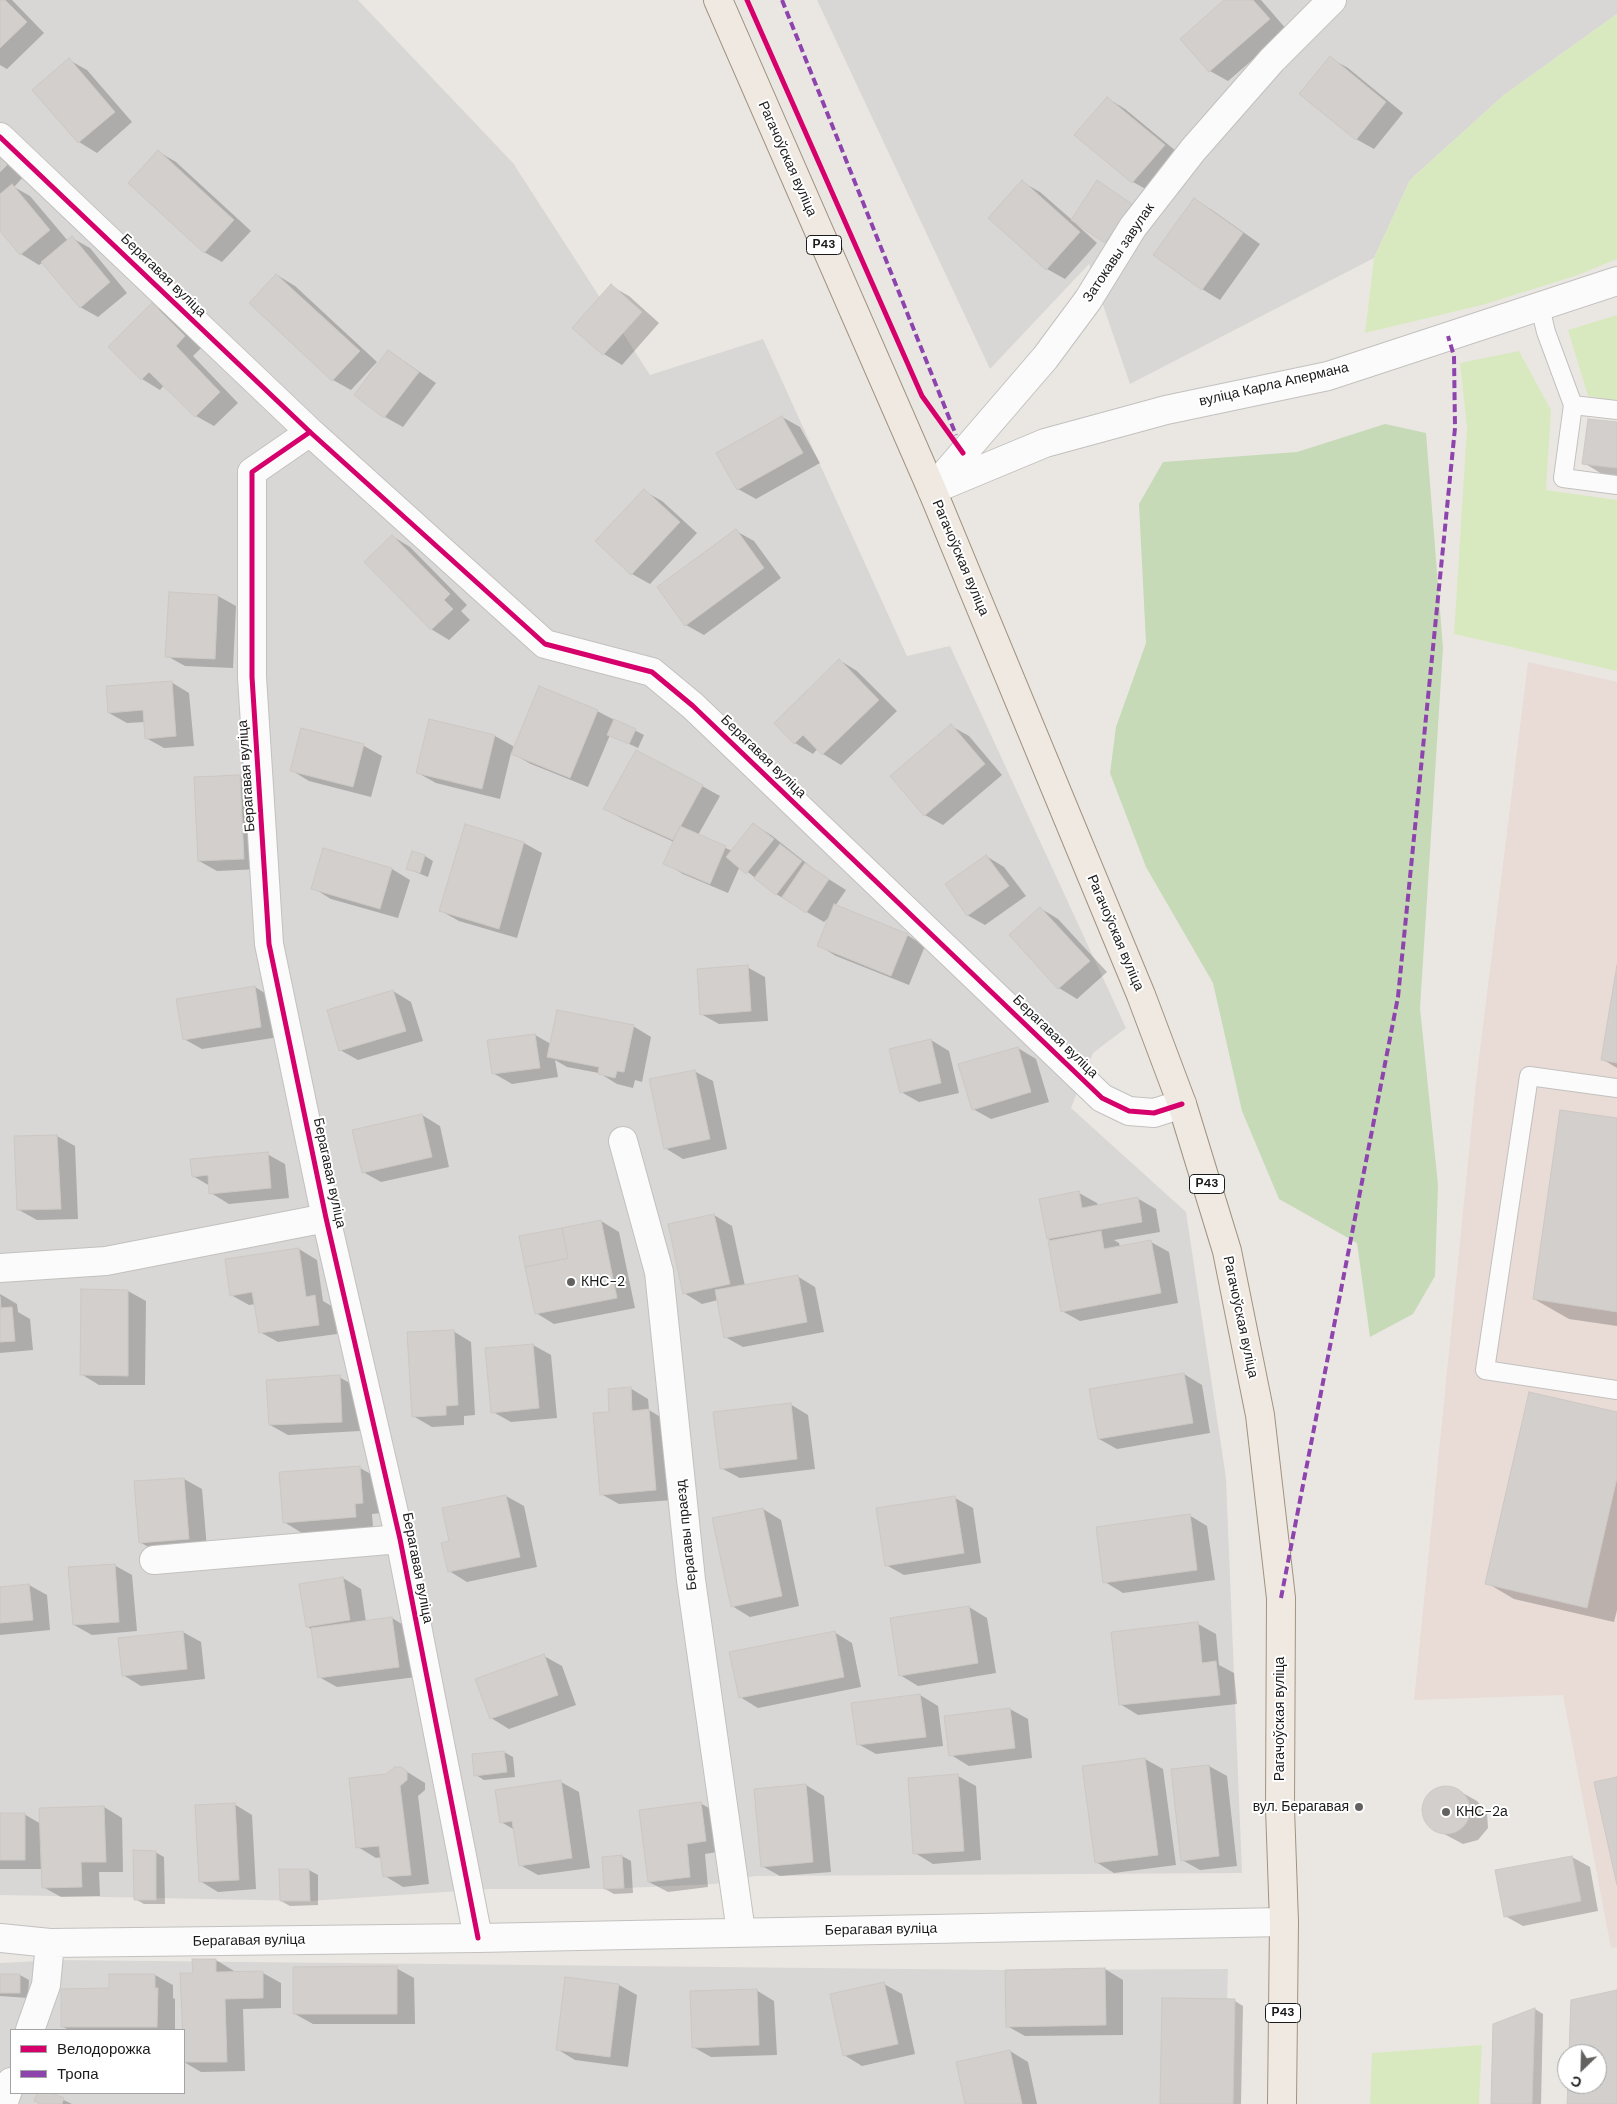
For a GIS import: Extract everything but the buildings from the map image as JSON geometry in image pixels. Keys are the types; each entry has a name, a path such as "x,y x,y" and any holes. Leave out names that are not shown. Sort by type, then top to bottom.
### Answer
{"main road":[{"name":"Рагачоўская вуліца","path":"718,0 932,490 1141,995 1182,1104 1227,1251 1260,1415 1281,1598 1280,1808 1284,1922"},
{"name":"Р43","path":"1282,2104 1284,1922"}],"street":[{"name":"Затокавы завулак","path":"932,490 1045,358 1088,300 1133,227 1193,150 1272,60 1332,0"},
{"name":"Берагавая вуліца","path":"0,137 310,432 544,644 652,672 694,706 1102,1098 1129,1111 1154,1113 1182,1104"},
{"name":"вуліца Карла Апермана","path":"932,490 1045,443 1166,410 1328,376 1617,281"},
{"name":"Берагавая вуліца","path":"310,432 252,472 252,677 269,944 326,1218 400,1540 478,1938"},
{"name":"Берагавы праезд","path":"623,1141 659,1272 691,1580 740,1932"},
{"name":"Берагавая вуліца","path":"0,1268 106,1261 326,1218"},
{"name":"Берагавая вуліца","path":"154,1560 400,1540"},
{"name":"Берагавая вуліца","path":"0,1938 50,1944 478,1938 1284,1922"},
{"path":"30,2029 46,1985 50,1944"},
{"path":"4,2104 10,2085"}],"lane":[{"path":"1540,306 1546,332 1573,405 1563,478 1617,485"},
{"path":"1573,405 1617,410"},
{"path":"1617,1088 1529,1076 1485,1370 1617,1390"}],"shaded area":[{"path":"0,0 358,0 513,163 650,375 763,339 907,656 950,646 1126,1028 1093,1053 1071,1108 1186,1212 1226,1478 1242,1873 755,1876 714,1884 604,1889 490,1889 310,1901 0,1895"},
{"path":"817,0 1617,0 1617,14 1504,95 1410,180 1374,258 1130,384 1089,264 990,369"},
{"path":"1528,662 1617,682 1617,1947 1611,1948 1563,1695 1414,1700 1476,1082"},
{"path":"59,1960 1005,1970 1228,1969 1224,2104 0,2104 0,1963"}],"green space":[{"path":"1617,14 1617,259 1578,275 1482,305 1365,333 1374,258 1410,180 1504,95"},
{"path":"1617,315 1617,401 1588,396 1568,330"},
{"path":"1519,351 1551,410 1546,490 1617,500 1617,671 1454,634 1467,428 1460,363"},
{"path":"1385,424 1426,433 1443,648 1420,1008 1438,1185 1435,1276 1413,1314 1370,1337 1357,1243 1279,1199 1242,1111 1213,983 1146,867 1110,773 1116,727 1146,643 1139,504 1163,462 1297,452"},
{"path":"1482,2045 1479,2104 1370,2104 1372,2053"}],"marked path":[{"path":"782,0 956,435"},
{"path":"1281,1598 1398,997 1455,428 1454,356 1448,336"}],"cycle path":[{"path":"747,0 922,396 963,453"},
{"path":"0,137 310,432 545,644 652,672 693,706 1102,1098 1129,1111 1154,1113 1182,1104"},
{"path":"310,432 252,472 252,677 269,944 326,1218 400,1539 478,1938"}],"place":[{"name":"КНС-2","path":"571,1282"},
{"name":"вул. Берагавая","path":"1359,1807"},
{"name":"КНС-2а","path":"1446,1812"}]}
